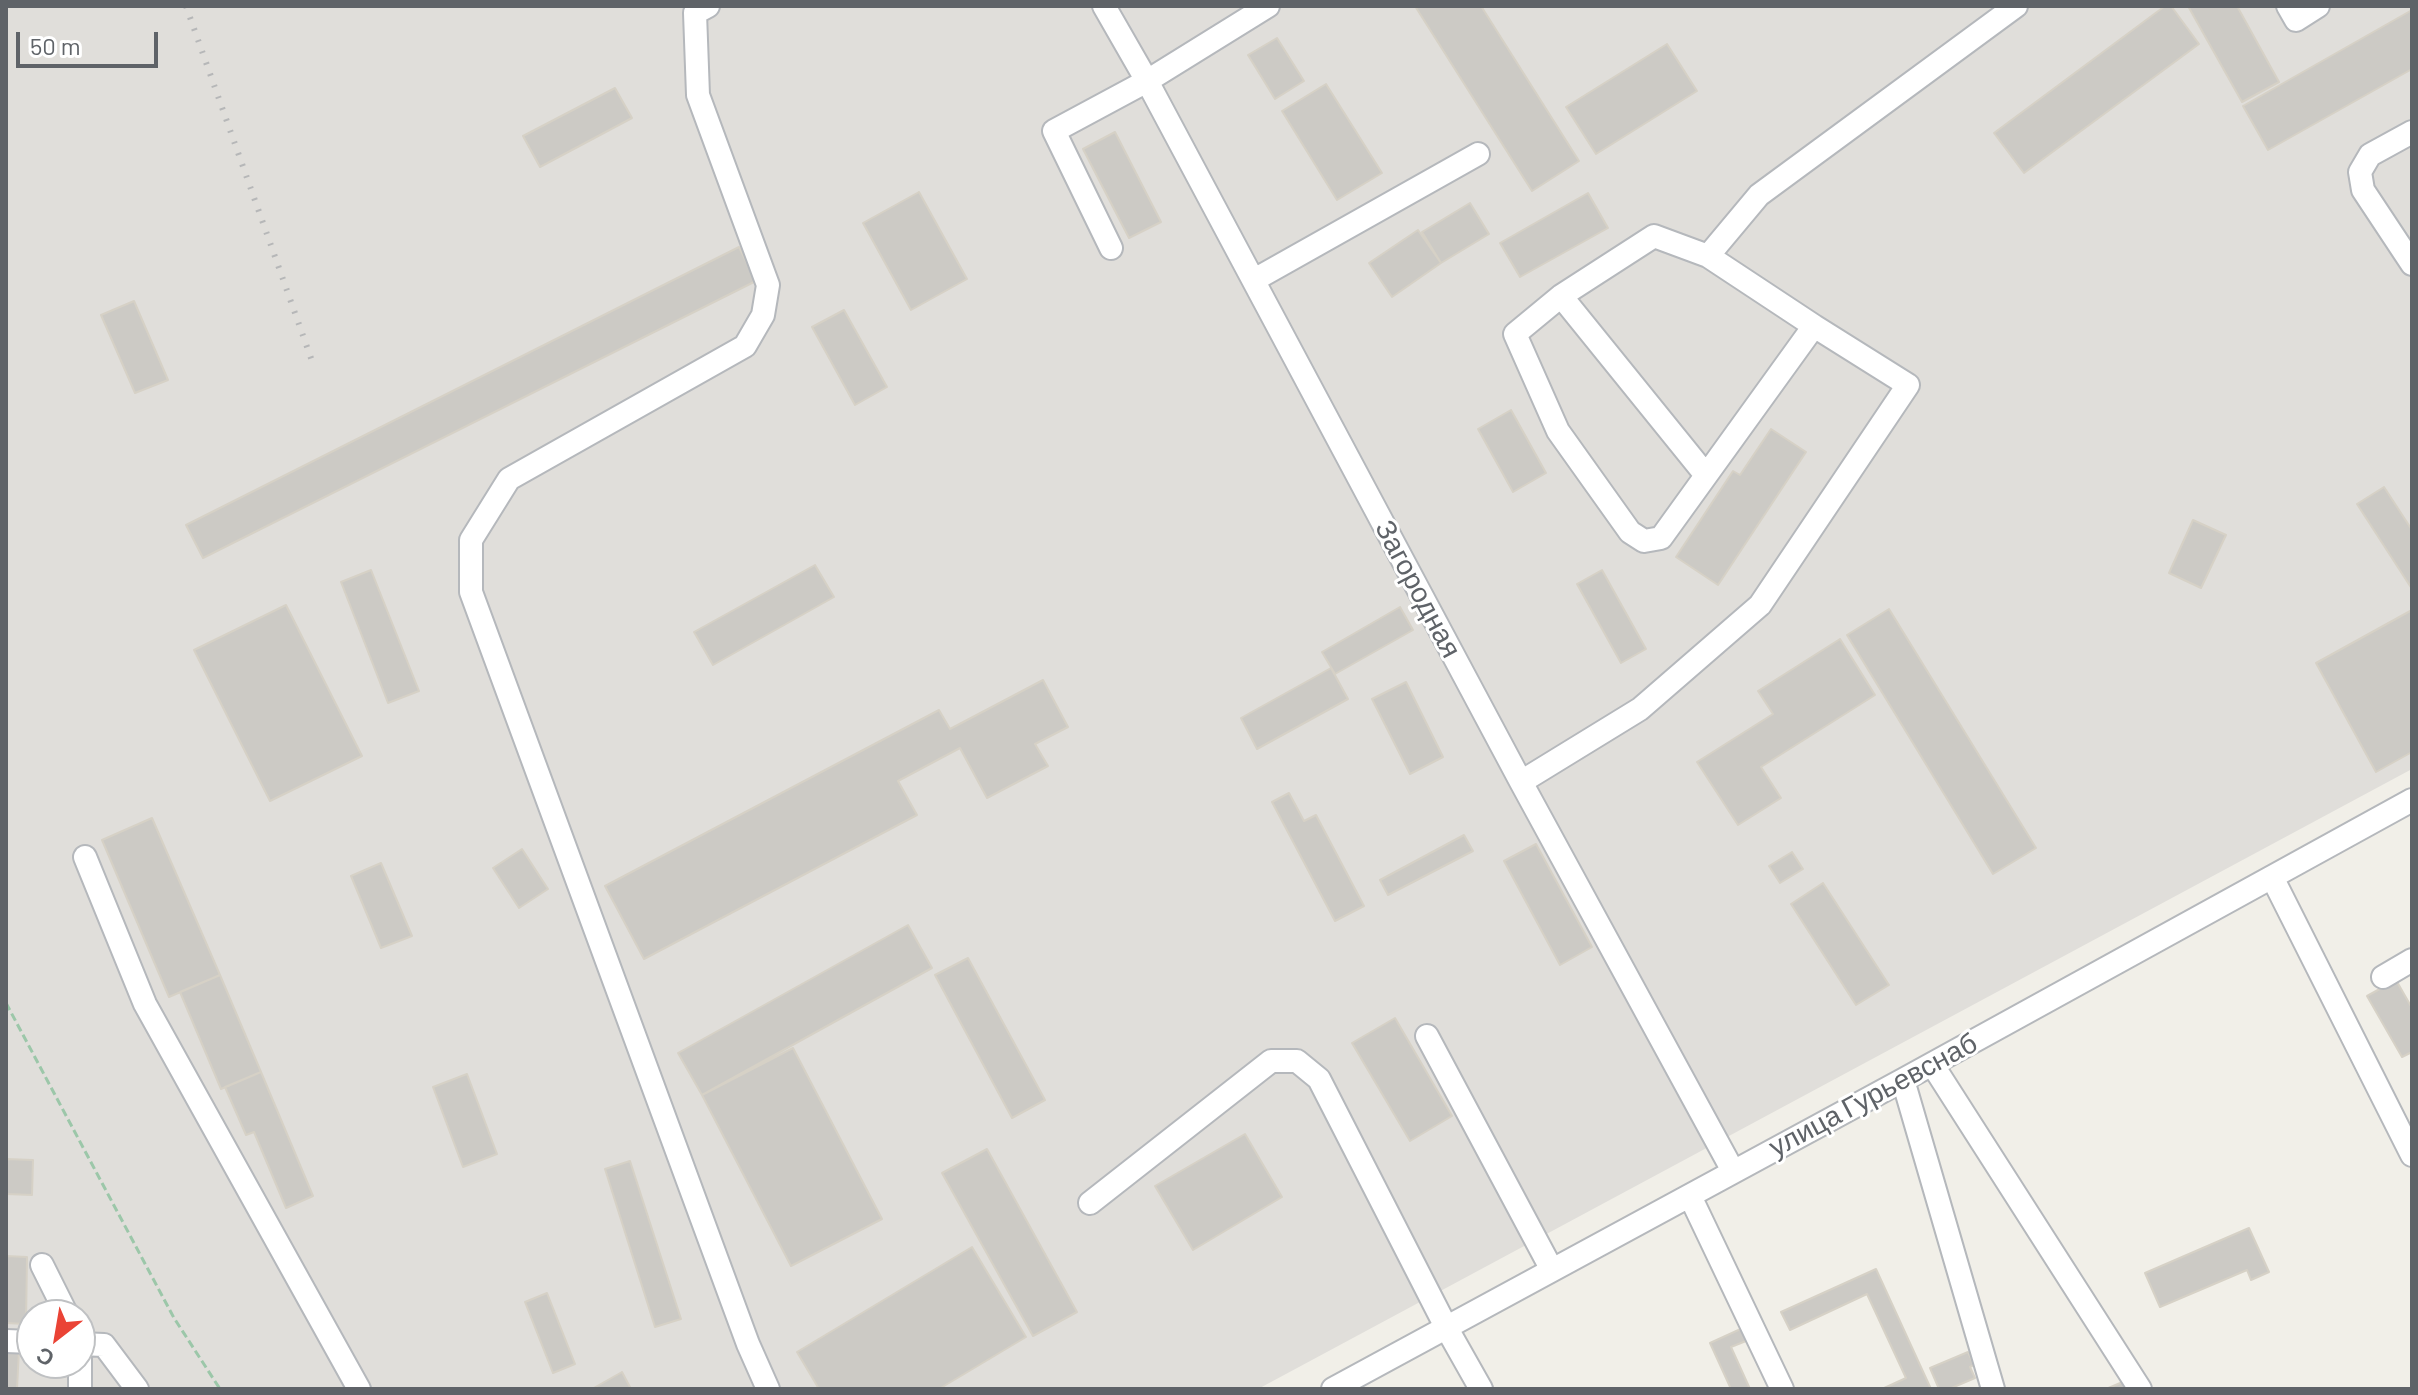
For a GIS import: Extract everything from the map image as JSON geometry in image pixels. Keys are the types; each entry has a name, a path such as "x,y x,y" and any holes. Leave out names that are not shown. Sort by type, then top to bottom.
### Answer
{"street":[{"name":"Загородная","path":"1104,6 1733,1171"},
{"path":"1111,248 1054,131 1147,81 1268,6"},
{"path":"1708,256 1759,195 2016,6"},
{"path":"2288,6 2296,20 2318,6"},
{"path":"695,8 698,95 768,285 763,315 745,346 509,479 471,540 471,592 743,1329 768,1389"},
{"path":"2412,132 2370,155 2360,172 2363,190 2412,264"},
{"path":"1254,280 1478,154"},
{"path":"1521,782 1640,709 1760,605 1908,385 1708,256 1654,236 1561,296 1515,334 1558,431 1630,532 1644,541 1661,538 1814,326"},
{"path":"1561,296 1705,474"},
{"name":"улица Гурьевснаб","path":"1333,1389 2412,800"},
{"path":"85,857 145,1004 359,1389"},
{"path":"2272,877 2412,1155"},
{"path":"2383,977 2412,960"},
{"path":"1427,1036 1552,1270"},
{"path":"1090,1203 1271,1061 1297,1061 1319,1079 1481,1389"},
{"path":"1932,1064 2140,1389"},
{"path":"1903,1080 1993,1389"},
{"path":"1690,1196 1782,1389"},
{"path":"42,1265 59,1299"},
{"path":"96,1344 104,1345 137,1389"}],"path":[{"path":"6,1003 174,1318 220,1389"}],"shaded area":[{"path":"6,6 2412,6 2412,769 1258,1389 6,1389"}],"building":[{"path":"1415,6 1481,6 1579,161 1532,191"},
{"path":"2165,6 2171,6 2199,44 2024,173 1994,133"},
{"path":"2188,6 2237,6 2279,82 2242,102"},
{"path":"2412,10 2412,69 2268,150 2243,106"},
{"path":"1277,38 1304,81 1275,99 1248,55"},
{"path":"1667,44 1697,91 1596,154 1566,107"},
{"path":"1326,84 1382,173 1337,200 1282,111"},
{"path":"615,88 632,118 540,167 523,136"},
{"path":"1115,132 1161,222 1129,238 1083,149"},
{"path":"919,192 967,279 911,310 863,223"},
{"path":"1588,193 1608,228 1520,277 1500,243"},
{"path":"1470,203 1489,234 1441,263 1422,232"},
{"path":"1418,230 1441,263 1392,297 1369,263"},
{"path":"739,247 756,281 203,558 186,525"},
{"path":"134,301 168,380 135,393 101,315"},
{"path":"844,310 887,387 855,405 812,327"},
{"path":"1511,410 1546,473 1513,492 1478,429"},
{"path":"1771,429 1806,452 1718,585 1676,557 1733,471 1740,475"},
{"path":"2384,487 2412,530 2412,589 2357,504"},
{"path":"2193,520 2226,535 2201,588 2169,573"},
{"path":"815,565 834,597 713,665 694,632"},
{"path":"371,570 419,691 388,703 341,582"},
{"path":"1602,570 1646,649 1621,663 1577,584"},
{"path":"286,605 362,756 270,801 194,650"},
{"path":"1400,607 1413,630 1335,674 1322,652"},
{"path":"1889,609 2036,848 1993,874 1847,635"},
{"path":"2412,610 2412,752 2376,772 2316,663"},
{"path":"1840,639 1875,695 1761,767 1781,798 1738,825 1697,762 1773,714 1758,691"},
{"path":"1331,668 1348,699 1257,749 1241,718"},
{"path":"1043,680 1068,727 1035,744 1048,766 987,798 960,748 898,781 917,815 644,959 605,886 939,710 950,729"},
{"path":"1406,682 1443,757 1410,774 1372,699"},
{"path":"1289,793 1304,821 1316,815 1364,906 1335,921 1272,802"},
{"path":"152,818 220,975 169,997 102,840"},
{"path":"1464,835 1473,851 1388,895 1380,880"},
{"path":"1536,844 1592,947 1560,965 1504,861"},
{"path":"522,849 548,889 519,908 493,868"},
{"path":"1792,852 1803,869 1780,883 1769,866"},
{"path":"381,863 412,936 381,948 351,876"},
{"path":"1823,883 1889,985 1856,1005 1791,904"},
{"path":"908,925 932,968 702,1095 678,1053"},
{"path":"968,958 1045,1100 1012,1118 935,975"},
{"path":"220,975 261,1072 221,1089 180,992"},
{"path":"2396,980 2412,1008 2412,1052 2402,1057 2367,996"},
{"path":"1395,1018 1452,1116 1410,1141 1352,1043"},
{"path":"793,1048 882,1219 791,1266 702,1095"},
{"path":"261,1072 313,1196 286,1208 254,1132 246,1135 225,1087"},
{"path":"467,1074 497,1154 463,1167 433,1087"},
{"path":"1245,1134 1282,1197 1193,1250 1155,1186"},
{"path":"987,1149 1077,1312 1033,1336 942,1173"},
{"path":"6,1159 33,1160 32,1195 6,1194"},
{"path":"630,1161 681,1319 655,1327 605,1169"},
{"path":"2249,1228 2269,1272 2251,1280 2247,1270 2160,1307 2145,1273"},
{"path":"972,1247 1026,1337 939,1389 819,1389 797,1352"},
{"path":"6,1256 27,1257 26,1299 16,1299 16,1324 6,1323"},
{"path":"1876,1269 1931,1389 1882,1389 1906,1378 1867,1294 1790,1330 1781,1312"},
{"path":"547,1293 575,1364 553,1373 525,1302"},
{"path":"1745,1327 1751,1339 1731,1347 1750,1389 1731,1389 1710,1343"},
{"path":"6,1350 16,1350 17,1389 6,1389"},
{"path":"1968,1352 1974,1365 1970,1367 1975,1378 1949,1389 1939,1389 1930,1368"},
{"path":"622,1372 631,1389 592,1389"},
{"path":"2125,1381 2128,1389 2106,1389"}],"railway":[{"path":"186,6 312,361"}]}
